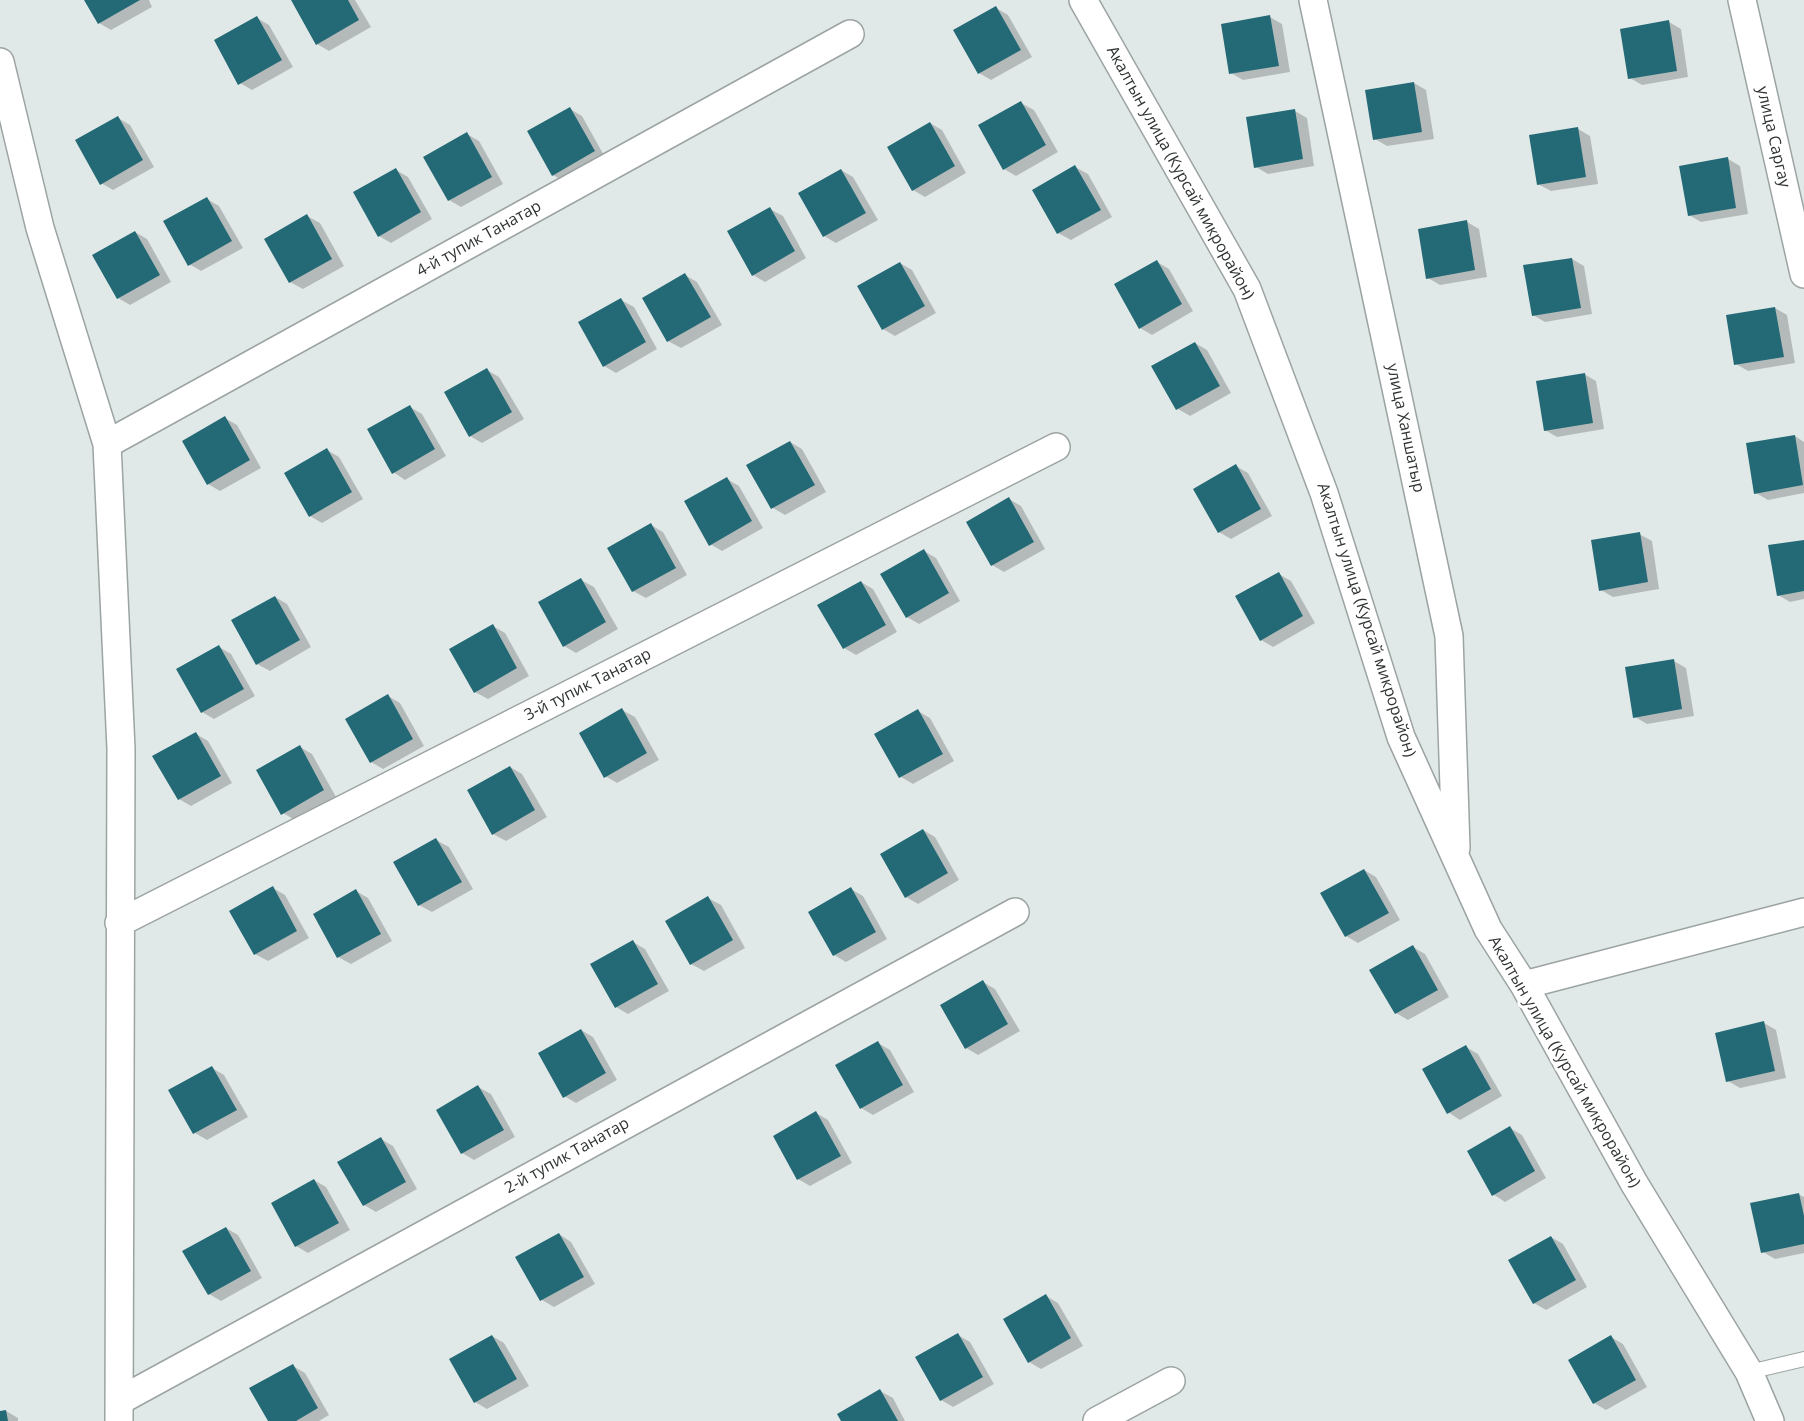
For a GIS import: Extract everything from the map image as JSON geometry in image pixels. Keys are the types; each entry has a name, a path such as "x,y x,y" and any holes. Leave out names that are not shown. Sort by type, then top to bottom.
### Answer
{"street":[{"name":"Акалтын улица (Курсай микрорайон)","path":"1083,0 1247,289 1324,493 1401,737 1488,929 1524,985 1634,1183 1749,1372 1770,1421"},
{"name":"улица Ханшатыр","path":"1312,0 1449,636 1457,862"},
{"name":"улица Саргау","path":"1742,0 1804,274"},
{"name":"4-й тупик Танатар","path":"107,444 850,34"},
{"path":"0,62 40,228 107,444 121,749 119,1411"},
{"name":"3-й тупик Танатар","path":"119,923 1056,447"},
{"name":"2-й тупик Танатар","path":"119,1411 1015,912"},
{"path":"1524,985 1804,912"},
{"path":"1097,1421 1171,1381"}],"lane":[{"path":"1749,1372 1804,1359"}],"building":[{"path":"84,0 140,0 98,24"},
{"path":"291,0 348,0 359,20 316,45"},
{"path":"996,6 1021,50 978,74 953,30"},
{"path":"1270,15 1279,66 1229,74 1221,24"},
{"path":"257,16 282,60 238,85 214,40"},
{"path":"1669,20 1677,71 1628,79 1620,29"},
{"path":"1414,82 1422,132 1373,140 1365,90"},
{"path":"1021,101 1046,145 1003,170 978,125"},
{"path":"570,107 595,151 552,176 527,131"},
{"path":"1295,109 1303,159 1254,168 1246,117"},
{"path":"118,116 143,160 100,185 75,140"},
{"path":"930,122 955,166 912,191 887,147"},
{"path":"1578,127 1586,177 1537,185 1529,135"},
{"path":"467,132 492,177 448,201 423,157"},
{"path":"1728,157 1736,208 1688,216 1679,166"},
{"path":"1075,165 1101,210 1057,234 1032,190"},
{"path":"396,168 421,212 378,237 353,192"},
{"path":"841,169 866,213 823,237 798,193"},
{"path":"207,197 232,241 188,266 163,221"},
{"path":"770,207 795,251 752,276 727,231"},
{"path":"307,214 332,259 289,283 264,239"},
{"path":"1467,220 1475,270 1426,279 1418,229"},
{"path":"135,231 160,275 117,299 92,255"},
{"path":"1572,258 1581,308 1532,316 1523,265"},
{"path":"1157,260 1182,304 1139,329 1114,284"},
{"path":"900,262 925,306 882,330 857,286"},
{"path":"685,273 711,317 667,342 642,298"},
{"path":"621,298 646,342 603,367 578,322"},
{"path":"1775,307 1784,357 1734,365 1726,315"},
{"path":"1195,342 1220,386 1176,410 1151,366"},
{"path":"487,368 512,412 469,437 444,392"},
{"path":"1585,373 1593,423 1544,431 1536,381"},
{"path":"410,405 435,449 392,474 367,429"},
{"path":"225,416 250,460 207,485 182,441"},
{"path":"1795,435 1803,485 1754,494 1746,443"},
{"path":"790,441 815,485 771,509 746,465"},
{"path":"327,448 352,492 309,517 284,473"},
{"path":"1236,464 1261,509 1218,533 1193,489"},
{"path":"727,477 752,521 709,546 684,501"},
{"path":"1009,497 1034,542 991,566 966,522"},
{"path":"651,523 676,568 632,592 607,548"},
{"path":"1640,532 1648,582 1599,591 1591,540"},
{"path":"1804,540 1804,591 1777,596 1768,545"},
{"path":"924,549 949,593 906,618 880,574"},
{"path":"1279,572 1303,616 1260,641 1235,596"},
{"path":"581,578 606,622 563,647 538,602"},
{"path":"861,581 886,625 843,649 817,605"},
{"path":"275,596 300,640 256,665 231,620"},
{"path":"493,624 517,668 474,693 449,649"},
{"path":"219,645 244,689 201,713 176,669"},
{"path":"1674,659 1682,709 1633,718 1625,667"},
{"path":"388,694 413,739 370,763 345,719"},
{"path":"622,708 647,753 604,778 579,733"},
{"path":"918,709 943,754 899,778 874,734"},
{"path":"196,732 221,776 178,800 152,756"},
{"path":"300,745 324,790 281,815 256,770"},
{"path":"510,766 535,810 492,835 467,790"},
{"path":"923,829 948,873 905,898 880,854"},
{"path":"436,838 462,882 418,906 393,862"},
{"path":"1364,869 1389,913 1345,937 1320,893"},
{"path":"273,886 297,931 254,955 229,911"},
{"path":"851,887 876,932 833,956 808,912"},
{"path":"356,889 381,934 337,958 313,914"},
{"path":"708,896 733,940 690,965 665,921"},
{"path":"633,940 658,984 615,1008 590,964"},
{"path":"1413,945 1438,990 1395,1014 1369,970"},
{"path":"983,980 1008,1024 965,1049 940,1005"},
{"path":"1764,1021 1775,1071 1726,1082 1715,1033"},
{"path":"581,1029 606,1073 563,1098 538,1053"},
{"path":"878,1041 903,1085 860,1109 835,1065"},
{"path":"1466,1045 1491,1089 1447,1114 1422,1069"},
{"path":"212,1066 237,1110 193,1134 168,1090"},
{"path":"478,1085 504,1130 461,1154 436,1110"},
{"path":"816,1111 841,1156 797,1180 773,1136"},
{"path":"1510,1126 1535,1171 1492,1196 1467,1151"},
{"path":"381,1137 406,1182 363,1206 337,1162"},
{"path":"314,1179 339,1223 295,1247 271,1203"},
{"path":"1799,1193 1804,1216 1804,1244 1761,1253 1750,1203"},
{"path":"226,1227 251,1271 208,1295 182,1251"},
{"path":"559,1233 584,1277 540,1301 515,1257"},
{"path":"1551,1236 1576,1280 1533,1304 1508,1260"},
{"path":"1046,1294 1071,1338 1028,1363 1003,1319"},
{"path":"958,1333 983,1377 940,1401 915,1357"},
{"path":"492,1335 517,1379 474,1403 449,1359"},
{"path":"1611,1335 1636,1380 1593,1404 1568,1360"},
{"path":"293,1364 318,1408 296,1421 268,1421 249,1388"},
{"path":"880,1389 898,1421 841,1421 837,1414"},
{"path":"6,1410 8,1421 0,1421 0,1411"}]}
